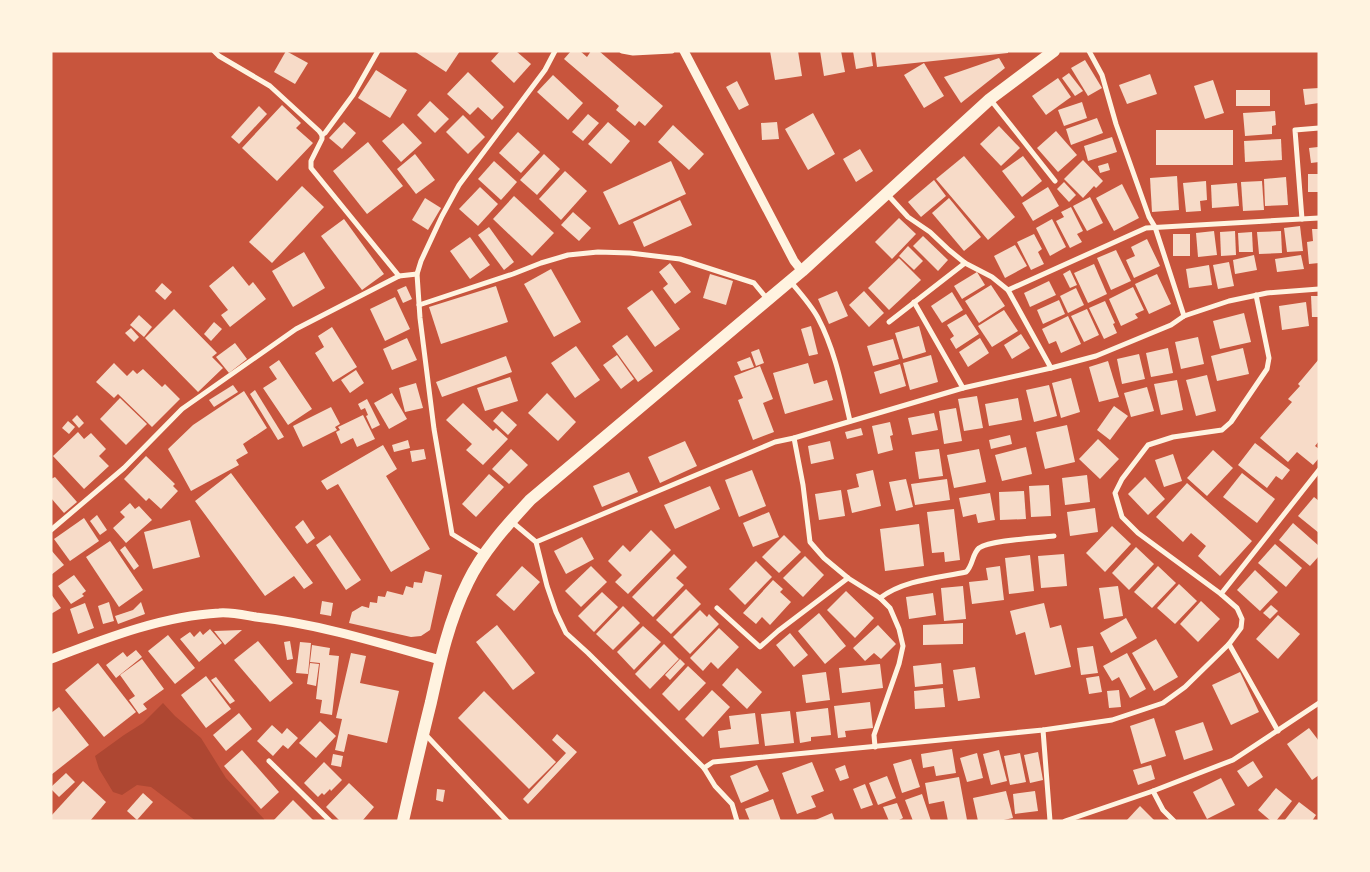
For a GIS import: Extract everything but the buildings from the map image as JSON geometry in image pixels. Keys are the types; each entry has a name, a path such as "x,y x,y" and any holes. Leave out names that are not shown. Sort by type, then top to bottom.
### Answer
{"main road":[{"path":"403,821 440,660 455,610 468,580 484,554 510,521 537,494 802,271 990,99 1054,51"}],"street":[{"path":"214,51 219,56 270,86 322,135"},
{"path":"378,51 353,95 326,133 322,135 322,139 310,161 311,168 399,276"},
{"path":"484,554 452,534 434,429 417,274 438,223 459,185 545,70 555,51"},
{"path":"622,51 633,53 672,51"},
{"path":"684,51 794,261 802,271"},
{"path":"1089,51 1102,76 1116,124 1155,227 1184,316"},
{"path":"990,99 1055,181"},
{"path":"1302,219 1295,130 1319,128"},
{"path":"886,194 908,216 965,262 992,277 1008,290 1051,368"},
{"path":"1008,290 1146,228 1319,218"},
{"path":"419,305 568,255 598,252 630,252 680,259 754,284 768,300"},
{"path":"889,322 965,262"},
{"path":"51,530 124,468 182,409 296,329 399,276 417,274"},
{"path":"790,281 818,317 837,368 850,421"},
{"path":"536,542 775,442 963,388 1096,356 1171,324 1184,316 1229,301 1301,289 1319,289"},
{"path":"704,768 713,762 1042,730 1112,720 1162,703 1185,687 1229,644 1241,628 1242,619 1237,608 1221,594 1138,533 1122,517 1116,493 1122,479 1148,445 1173,437 1222,430 1231,422 1267,369 1269,358 1256,296"},
{"path":"914,302 963,388"},
{"path":"794,438 803,485 810,542 824,558 848,578 880,598 890,608 899,629 903,646 899,664 874,735 875,747"},
{"path":"1221,594 1319,470"},
{"path":"510,521 536,542 550,595 566,634 588,653 704,768 715,786 732,804 737,821"},
{"path":"880,598 890,591 913,582 966,572 970,569 973,558 979,549 991,544 1054,536"},
{"path":"717,608 760,647 848,578"},
{"path":"51,659 97,641 177,618 220,612 272,619 340,632 440,660"},
{"path":"1229,644 1278,731"},
{"path":"1064,821 1153,791 1233,760 1319,703"},
{"path":"1042,730 1050,821"},
{"path":"424,733 507,821"},
{"path":"268,761 330,821"},
{"path":"1153,791 1163,810 1174,821"}],"shaded area":[{"path":"163,703 201,738 226,778 264,821 196,821 151,787 137,785 122,795 113,792 99,769 95,756 143,723"}]}
